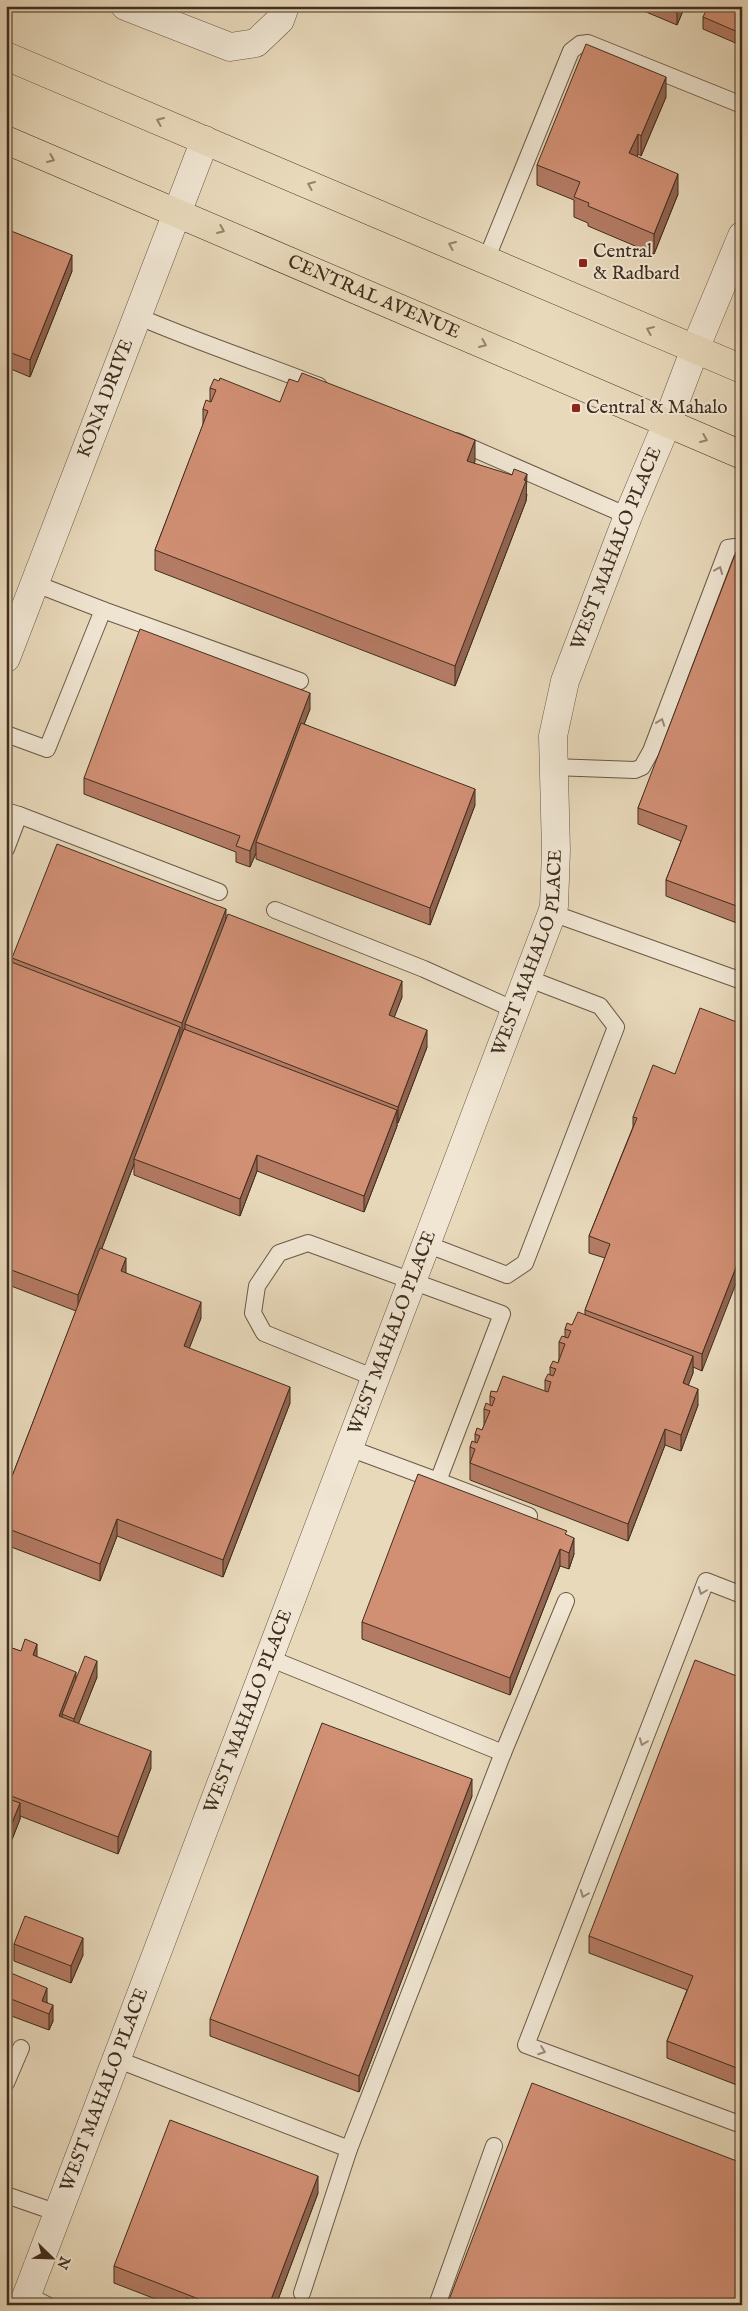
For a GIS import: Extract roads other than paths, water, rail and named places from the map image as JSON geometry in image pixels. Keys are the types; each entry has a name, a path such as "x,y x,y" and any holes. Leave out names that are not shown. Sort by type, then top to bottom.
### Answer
{"main road":[{"path":"6,56 742,369"},
{"name":"CENTRAL AVENUE","path":"6,140 176,211 742,455"}],"street":[{"path":"126,6 230,47 256,43 280,20 285,6"},
{"name":"KONA DRIVE","path":"6,658 36,584 176,211 205,140"},
{"name":"WEST MAHALO PLACE","path":"32,2301 58,2213 552,913 554,906 556,850 553,736 565,681 628,516 742,236"}],"lane":[{"path":"486,260 571,52 580,44 588,43 742,105"},
{"path":"136,316 197,342 232,352 338,393"},
{"path":"442,435 628,516"},
{"path":"553,767 634,770 642,767 735,547"},
{"path":"36,584 300,681"},
{"path":"6,734 47,748 103,610"},
{"path":"6,849 12,813 219,892"},
{"path":"274,910 424,970 515,1010"},
{"path":"552,913 742,981"},
{"path":"426,1244 507,1275 525,1263 616,1028 600,1006 526,978"},
{"path":"375,1378 264,1333 253,1313 257,1286 279,1253 308,1243 502,1314 438,1481"},
{"path":"349,1448 529,1516"},
{"path":"742,1595 706,1581 526,2045 742,2125"},
{"path":"302,2293 349,2149 503,1752 566,1601"},
{"path":"269,1658 503,1752"},
{"path":"6,2083 21,2048"},
{"path":"116,2059 349,2149"},
{"path":"437,2305 494,2146"},
{"path":"6,2195 58,2213"}],"place":[{"name":"Central & Radbard","path":"583,263"},
{"name":"Central & Mahalo","path":"576,408"}]}
